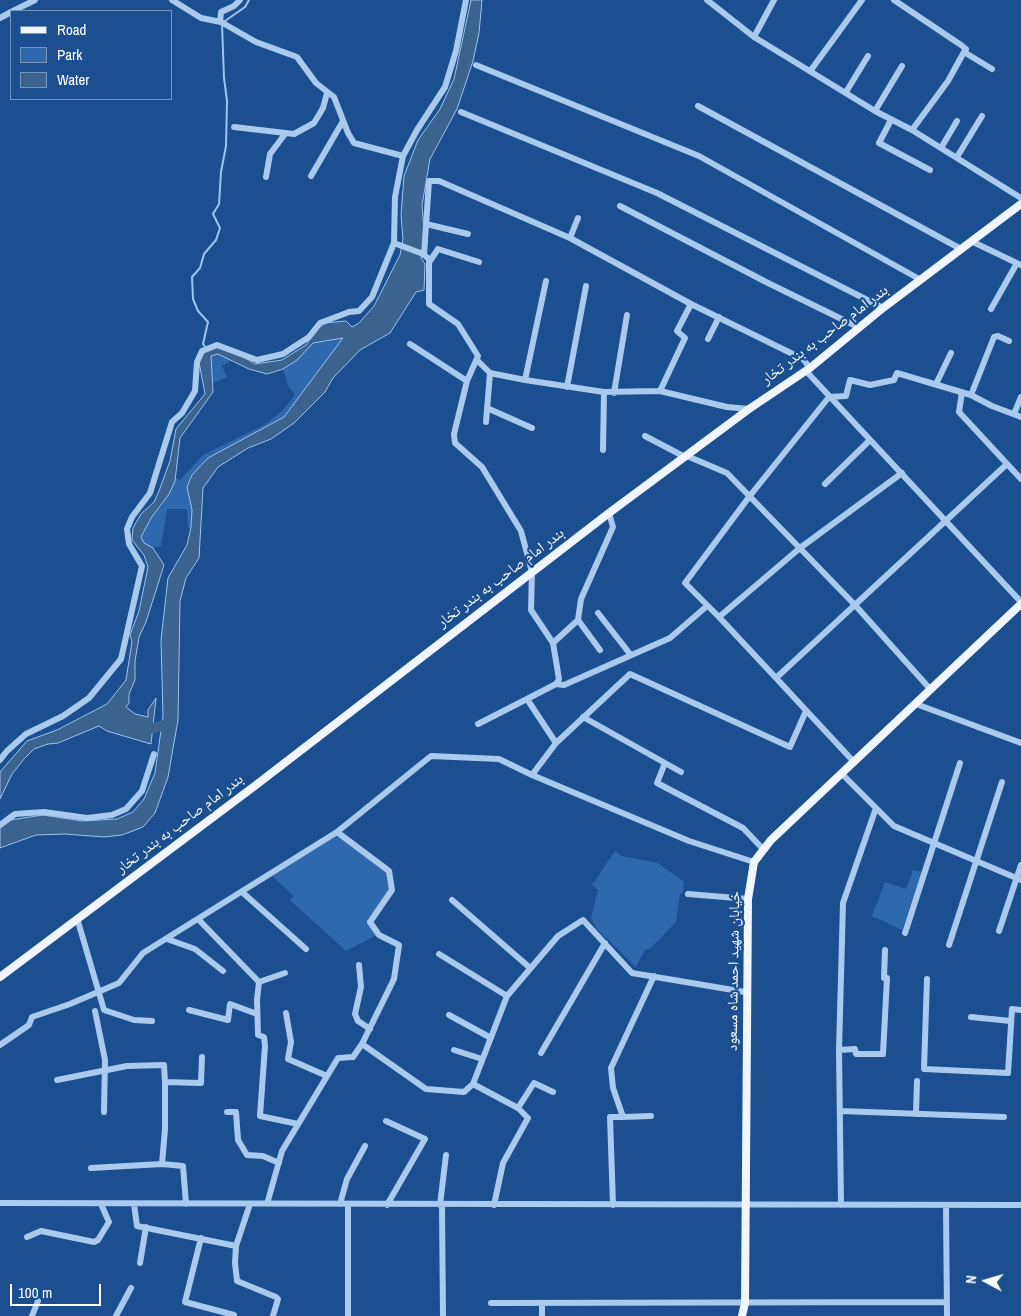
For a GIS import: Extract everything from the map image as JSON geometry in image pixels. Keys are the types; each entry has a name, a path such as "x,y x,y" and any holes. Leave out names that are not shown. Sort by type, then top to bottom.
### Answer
{"main road":[{"name":"بندر امام صاحب به بندر تخار","path":"0,977 256,785 609,513 749,409 808,369 883,308 1021,204"},
{"name":"خیابان شهید احمد شاه مسعود","path":"742,1316 745,1303 746,1205 745,992 748,899 754,862 763,849 1021,603"},
{"name":"خیابان شهید احمد شاه مسعود","path":"745,1303 749,1316"}],"street":[{"path":"16,10 36,0"},
{"path":"172,0 201,18 222,23 256,42 297,57 316,83 334,97 354,143 403,156"},
{"path":"222,23 221,12 234,6 240,0"},
{"path":"0,760 26,734 63,716 89,698 121,659 142,566 129,544 127,529 132,517 150,493 172,422 182,413 195,391 196,362 202,350 209,346 226,347 257,360 283,354 309,337 320,323 349,312 359,311 372,297 396,245 396,197 403,156 417,130 445,87 456,52 466,0"},
{"path":"707,0 754,37 811,70 875,111 912,130 957,157 1021,198"},
{"path":"754,37 774,0"},
{"path":"811,70 862,0"},
{"path":"894,0 966,49 948,81 912,130"},
{"path":"964,52 992,69"},
{"path":"846,92 868,56"},
{"path":"476,65 699,156 921,280"},
{"path":"875,111 902,66"},
{"path":"234,126 294,134 314,123 323,108 327,93"},
{"path":"698,106 961,250"},
{"path":"461,112 657,193 883,308"},
{"path":"957,157 982,116"},
{"path":"891,120 879,143 930,170"},
{"path":"311,176 343,121"},
{"path":"941,148 957,121"},
{"path":"266,177 270,154 285,134"},
{"path":"423,254 429,181 439,181 570,238 691,304 803,359 808,369 829,397 902,473 1021,603"},
{"path":"620,206 768,283 860,328"},
{"path":"570,238 578,218"},
{"path":"426,224 468,234"},
{"path":"973,242 1019,264 991,309"},
{"path":"396,245 423,254 430,261"},
{"path":"478,724 556,684 559,679 553,643 531,610 532,572 521,531 482,467 455,443 454,434 467,381 478,361 478,356 458,324 429,304 430,261 438,248 479,262"},
{"path":"525,380 546,281"},
{"path":"567,387 586,286"},
{"path":"660,391 686,338 677,330 691,304"},
{"path":"614,393 627,315"},
{"path":"708,338 719,317"},
{"path":"971,395 994,337 998,336 1008,341"},
{"path":"410,344 467,381"},
{"path":"936,384 951,353"},
{"path":"478,361 490,373 525,380 614,393 660,391 727,407 749,409"},
{"path":"854,762 719,617 685,584 750,497 829,397 846,396 850,380 870,385 894,380 897,372 971,395 1021,416"},
{"path":"486,422 490,373"},
{"path":"602,450 604,392"},
{"path":"962,392 959,412 1021,479"},
{"path":"1014,414 1021,397"},
{"path":"487,408 532,428"},
{"path":"645,436 686,457 727,473 855,606 931,690"},
{"path":"825,484 870,441"},
{"path":"776,678 1007,464"},
{"path":"719,617 800,548 902,473"},
{"path":"553,643 578,620 581,598 614,527 609,513"},
{"path":"556,684 564,685 630,654 670,638 707,606"},
{"path":"598,613 630,654"},
{"path":"578,620 600,650"},
{"path":"532,775 556,742 630,674 790,747 806,711"},
{"path":"527,699 556,742"},
{"path":"916,704 1021,743"},
{"path":"583,717 681,772"},
{"path":"0,825 15,814 44,812 87,818 112,815 126,809 142,791 154,754"},
{"path":"0,1045 29,1026 32,1017 119,983 144,953 337,832 431,756 500,759 532,775 689,841 754,862"},
{"path":"905,933 960,762"},
{"path":"665,763 657,783 743,828 763,849"},
{"path":"842,774 894,826 1019,879"},
{"path":"949,945 1002,782"},
{"path":"840,1205 839,1050 842,903 876,808"},
{"path":"267,1204 282,1151 338,1058 353,1057 362,1044 394,979 399,946 379,935 370,922 392,890 389,871 337,832"},
{"path":"999,931 1019,879 1021,865"},
{"path":"242,892 306,949"},
{"path":"688,894 748,899"},
{"path":"452,900 529,967"},
{"path":"77,918 100,991 104,1010 134,1020 152,1021"},
{"path":"198,919 259,982 258,1035 264,1037 265,1046 260,1116 298,1124"},
{"path":"362,1044 426,1089 464,1092 473,1084 507,996 529,967 558,936 582,921 632,973 745,992"},
{"path":"167,939 195,949 223,971"},
{"path":"541,1053 605,943"},
{"path":"839,1050 856,1049 856,1054 883,1054 886,978 884,978 884,950"},
{"path":"439,954 507,996"},
{"path":"359,965 361,988 355,1014 358,1020 370,1029"},
{"path":"259,982 285,973"},
{"path":"623,1117 613,1088 611,1068 654,976"},
{"path":"927,979 924,1069 1008,1073 1012,1009 1021,1010"},
{"path":"189,1010 228,1020 230,1004 257,1014"},
{"path":"95,1011 100,1030 105,1071 104,1112"},
{"path":"286,1013 291,1042 288,1059 327,1076"},
{"path":"448,1015 491,1038"},
{"path":"971,1016 1011,1021"},
{"path":"454,1050 482,1059"},
{"path":"165,1082 201,1083 202,1057"},
{"path":"57,1080 127,1066 164,1065 165,1129 162,1164"},
{"path":"916,1114 917,1081"},
{"path":"518,1108 534,1082 553,1092"},
{"path":"473,1084 518,1108 528,1118 503,1163 494,1205"},
{"path":"840,1111 1004,1117"},
{"path":"227,1112 236,1112 238,1140 247,1155 263,1156 279,1163"},
{"path":"613,1205 610,1116 651,1116"},
{"path":"386,1121 425,1139 387,1205"},
{"path":"340,1204 347,1179 366,1146"},
{"path":"443,1316 441,1205 446,1155"},
{"path":"92,1168 162,1164 183,1166 186,1204"},
{"path":"0,1203 1021,1205"},
{"path":"27,1237 41,1231 94,1242 98,1240 109,1222 100,1204"},
{"path":"134,1204 137,1226 236,1246"},
{"path":"250,1204 236,1246 237,1281 276,1296 278,1299 273,1316"},
{"path":"348,1204 348,1316"},
{"path":"946,1205 947,1316"},
{"path":"140,1263 146,1228"},
{"path":"201,1238 185,1302 234,1316"},
{"path":"116,1316 131,1288"},
{"path":"32,1316 38,1301"},
{"path":"491,1304 947,1302"},
{"path":"542,1304 542,1316"}],"green space":[{"path":"338,337 343,338 284,417 208,458 193,475 187,487 192,510 191,527 188,529 187,509 167,509 161,546 153,548 144,543 141,537 151,518 162,505 175,478 180,480 203,455 264,425 282,411 295,395 288,386 283,369 297,360 313,343 332,341"},
{"path":"218,353 232,360 222,366 227,377 213,383 211,356"},
{"path":"337,834 387,871 390,891 367,920 379,934 346,951 290,900 294,896 272,876"},
{"path":"615,851 622,856 658,863 684,882 683,893 680,894 676,922 650,949 645,950 636,967 597,929 591,918 598,890 592,885"},
{"path":"913,870 922,872 902,930 872,916 885,882 906,889"}],"water":[{"path":"471,0 482,0 479,33 473,61 457,109 430,159 422,205 425,242 421,258 425,264 424,290 416,292 390,333 360,350 333,378 325,392 294,423 271,439 248,448 218,467 203,488 199,558 186,578 180,601 178,720 168,777 155,813 143,827 122,835 104,837 65,834 36,835 0,848 0,828 10,820 43,815 82,821 117,819 133,812 144,799 155,773 163,716 161,640 168,578 187,545 192,510 187,487 192,475 208,458 284,417 343,338 313,343 297,360 283,369 267,374 249,369 218,354 211,356 213,392 180,438 175,481 169,494 151,518 141,537 144,543 153,548 164,565 146,622 139,637 135,661 135,680 129,694 129,703 126,707 135,714 148,717 148,710 156,698 151,744 107,731 99,726 58,743 34,749 12,774 0,799 0,772 27,741 57,730 107,704 126,680 132,642 130,635 139,611 148,567 144,555 132,540 133,528 141,514 154,502 159,491 170,461 176,429 205,394 199,362 201,354 216,346 237,353 255,364 282,360 306,345 317,329 325,323 346,321 352,327 359,323 374,306 400,255 403,239 401,215 404,176 418,140 440,109 454,79"}],"waterway":[{"path":"225,21 245,7 249,0"},
{"path":"206,348 203,344 208,322 198,311 193,299 192,277 200,268 204,254 216,240 220,228 213,214 219,204 221,172 226,146 227,101 224,78 222,24"},
{"path":"139,729 144,730 171,724"}]}
